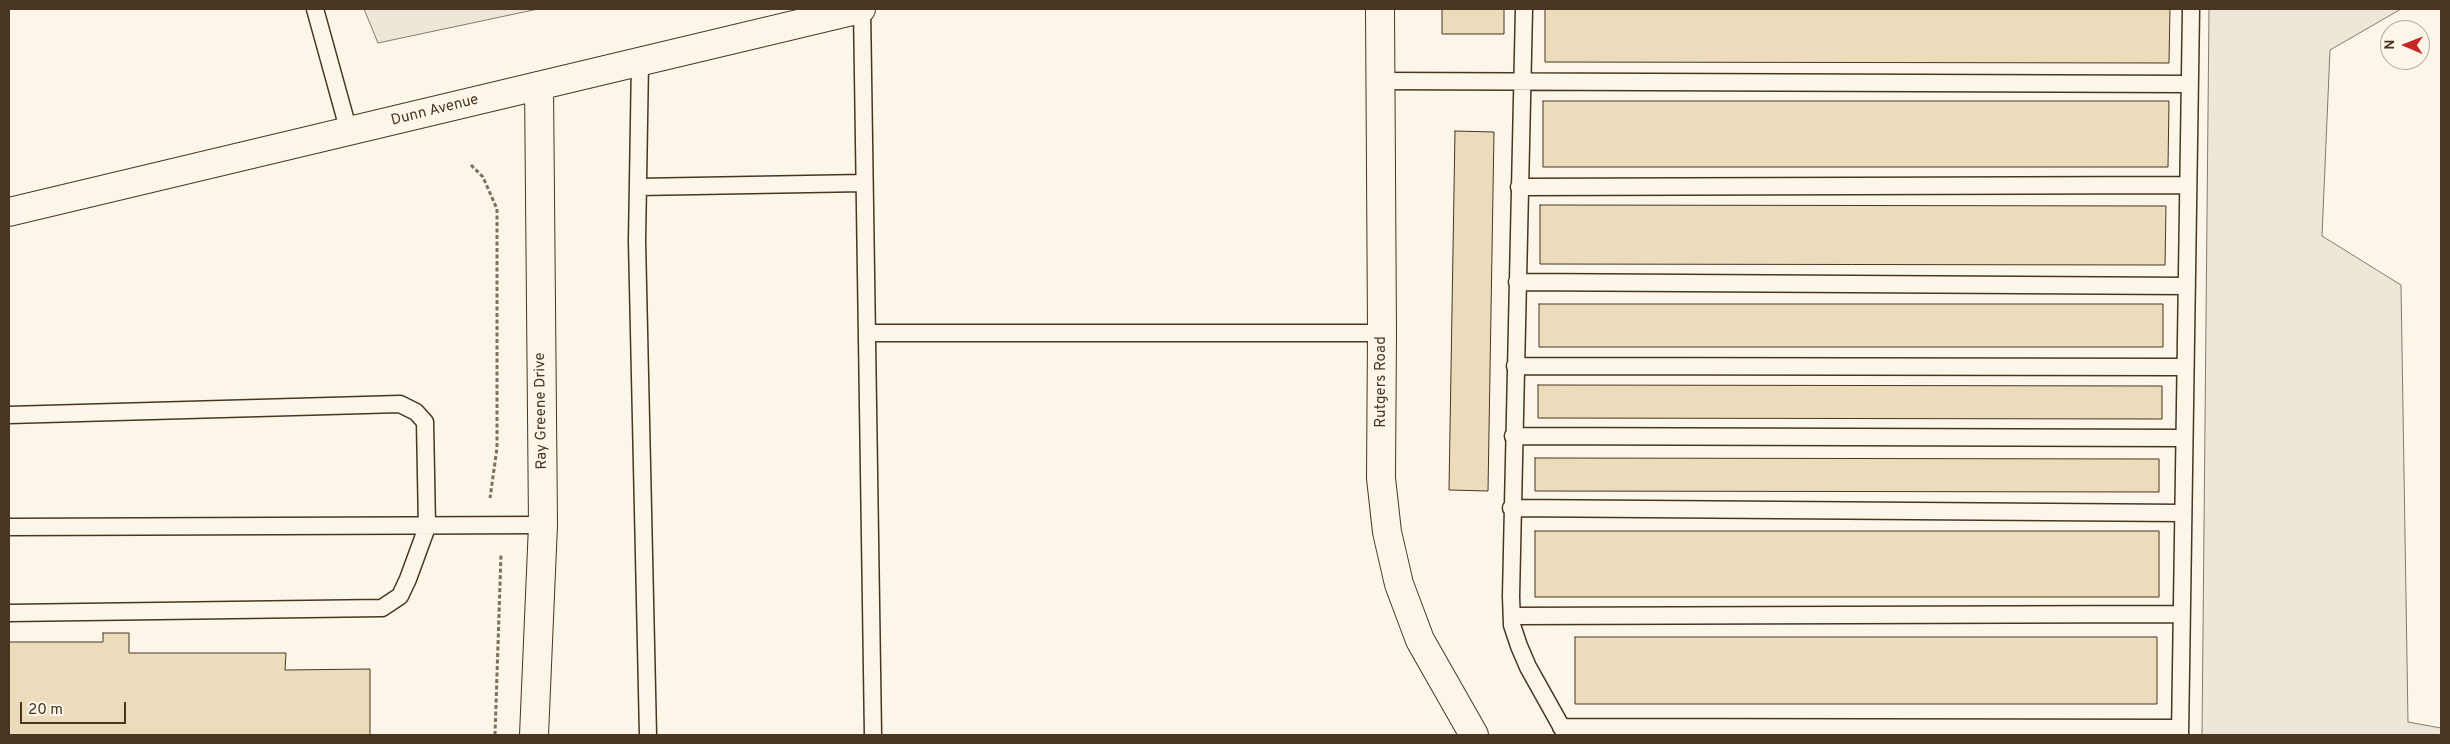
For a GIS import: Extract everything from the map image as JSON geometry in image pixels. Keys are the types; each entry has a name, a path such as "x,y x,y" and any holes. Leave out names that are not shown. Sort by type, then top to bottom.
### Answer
{"street":[{"name":"Dunn Avenue","path":"9,212 861,9"},
{"name":"Rutgers Road","path":"1380,9 1381,478 1387,532 1399,584 1420,640 1474,735"},
{"name":"Ray Greene Drive","path":"534,735 543,525 539,86"}],"lane":[{"path":"315,9 349,132"},
{"path":"861,9 872,735"},
{"path":"1524,9 1511,508 1512,625 1528,667 1564,731 2180,732 2191,9"},
{"path":"640,62 638,251 648,735"},
{"path":"1379,81 2190,84"},
{"path":"638,186 864,183"},
{"path":"1519,186 2188,185"},
{"path":"1517,282 2186,286"},
{"path":"867,333 1382,333"},
{"path":"1514,366 2185,367"},
{"path":"9,415 400,404 416,412 425,422 426,527 400,596 382,608 9,613"},
{"path":"1513,436 2184,438"},
{"path":"1511,508 2183,514"},
{"path":"9,527 426,527 543,525"},
{"path":"1512,616 2181,614"}],"path":[{"path":"471,165 483,177 497,209 498,448 490,501"},
{"path":"495,735 501,554"}],"shaded area":[{"path":"364,9 538,9 378,43"},
{"path":"2209,9 2401,9 2330,50 2322,236 2401,285 2408,722 2441,728 2441,735 2202,735"}],"building":[{"path":"1442,9 1504,9 1504,34 1442,34"},
{"path":"1545,9 2170,9 2169,63 1545,62"},
{"path":"1543,101 2169,101 2168,167 1543,167"},
{"path":"1455,131 1494,132 1488,491 1449,490"},
{"path":"1540,205 2166,206 2165,265 1540,264"},
{"path":"1539,304 2163,304 2163,347 1539,347"},
{"path":"1538,385 2162,386 2162,419 1538,418"},
{"path":"1535,458 2159,459 2159,492 1535,491"},
{"path":"1535,531 2159,531 2159,597 1535,597"},
{"path":"103,633 129,633 129,653 286,653 285,670 370,669 370,735 9,735 9,642 103,642"},
{"path":"1575,637 2157,637 2157,704 1575,704"}]}
